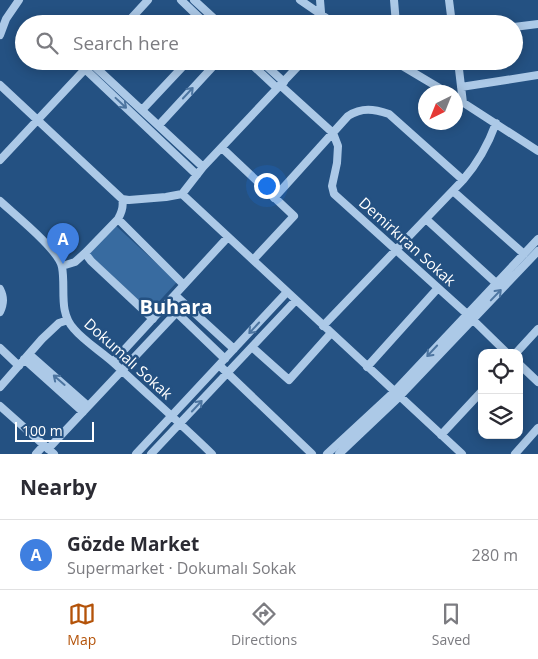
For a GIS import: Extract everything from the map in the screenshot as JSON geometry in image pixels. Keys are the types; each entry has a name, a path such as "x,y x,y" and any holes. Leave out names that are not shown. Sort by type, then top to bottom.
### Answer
{"street":[{"path":"0,35 6,19 19,0"},
{"path":"134,15 148,0"},
{"path":"181,0 197,15"},
{"path":"194,0 210,15"},
{"path":"300,0 322,15"},
{"path":"320,0 322,15"},
{"path":"394,0 395,15"},
{"path":"449,0 451,15"},
{"path":"523,26 538,24"},
{"path":"0,160 85,70 198,174"},
{"path":"100,70 203,167"},
{"path":"142,110 180,70"},
{"path":"159,125 210,70"},
{"path":"260,70 280,85 333,133"},
{"path":"268,70 280,85"},
{"path":"0,85 122,198 129,200 182,194 203,167 295,70"},
{"path":"409,70 434,85"},
{"path":"459,70 461,85"},
{"path":"463,88 538,75"},
{"path":"463,98 464,103 538,151"},
{"path":"274,198 348,116 357,111 376,109 389,114 398,121 463,180"},
{"path":"323,326 463,180 476,164 496,124"},
{"name":"Demirkıran Sokak","path":"333,133 338,146 337,164 332,186 334,194 503,349"},
{"path":"222,148 294,216 253,260"},
{"path":"453,191 524,254"},
{"path":"182,194 462,454"},
{"path":"0,201 46,243 62,266 75,262 118,219 122,212 122,198"},
{"path":"426,218 496,284"},
{"path":"118,219 184,285"},
{"path":"113,362 228,237"},
{"path":"470,317 496,284 538,239"},
{"path":"339,454 470,317 538,251"},
{"path":"85,253 153,320"},
{"name":"Dokumalı Sokak","path":"62,266 64,305 68,320 74,329 122,370 212,454"},
{"path":"367,367 438,288"},
{"path":"0,289 3,295 3,305 0,312"},
{"path":"136,454 287,292"},
{"path":"175,295 234,349"},
{"path":"151,454 296,300"},
{"path":"167,304 222,362 228,373 312,454"},
{"path":"36,454 49,449 176,313"},
{"path":"0,388 24,359 59,323 68,320"},
{"path":"520,349 538,329"},
{"path":"252,347 289,380 331,333"},
{"path":"0,348 24,359 86,409"},
{"path":"523,368 538,382"},
{"path":"329,453 396,394"},
{"path":"441,435 479,394"},
{"path":"0,406 49,449"},
{"path":"515,454 538,428"}],"shaded area":[{"path":"115,225 177,282 150,311 89,254"}],"place":[{"name":"Gözde Market","path":"63,264"}],"district":[{"name":"Buhara","path":"176,307"}]}
